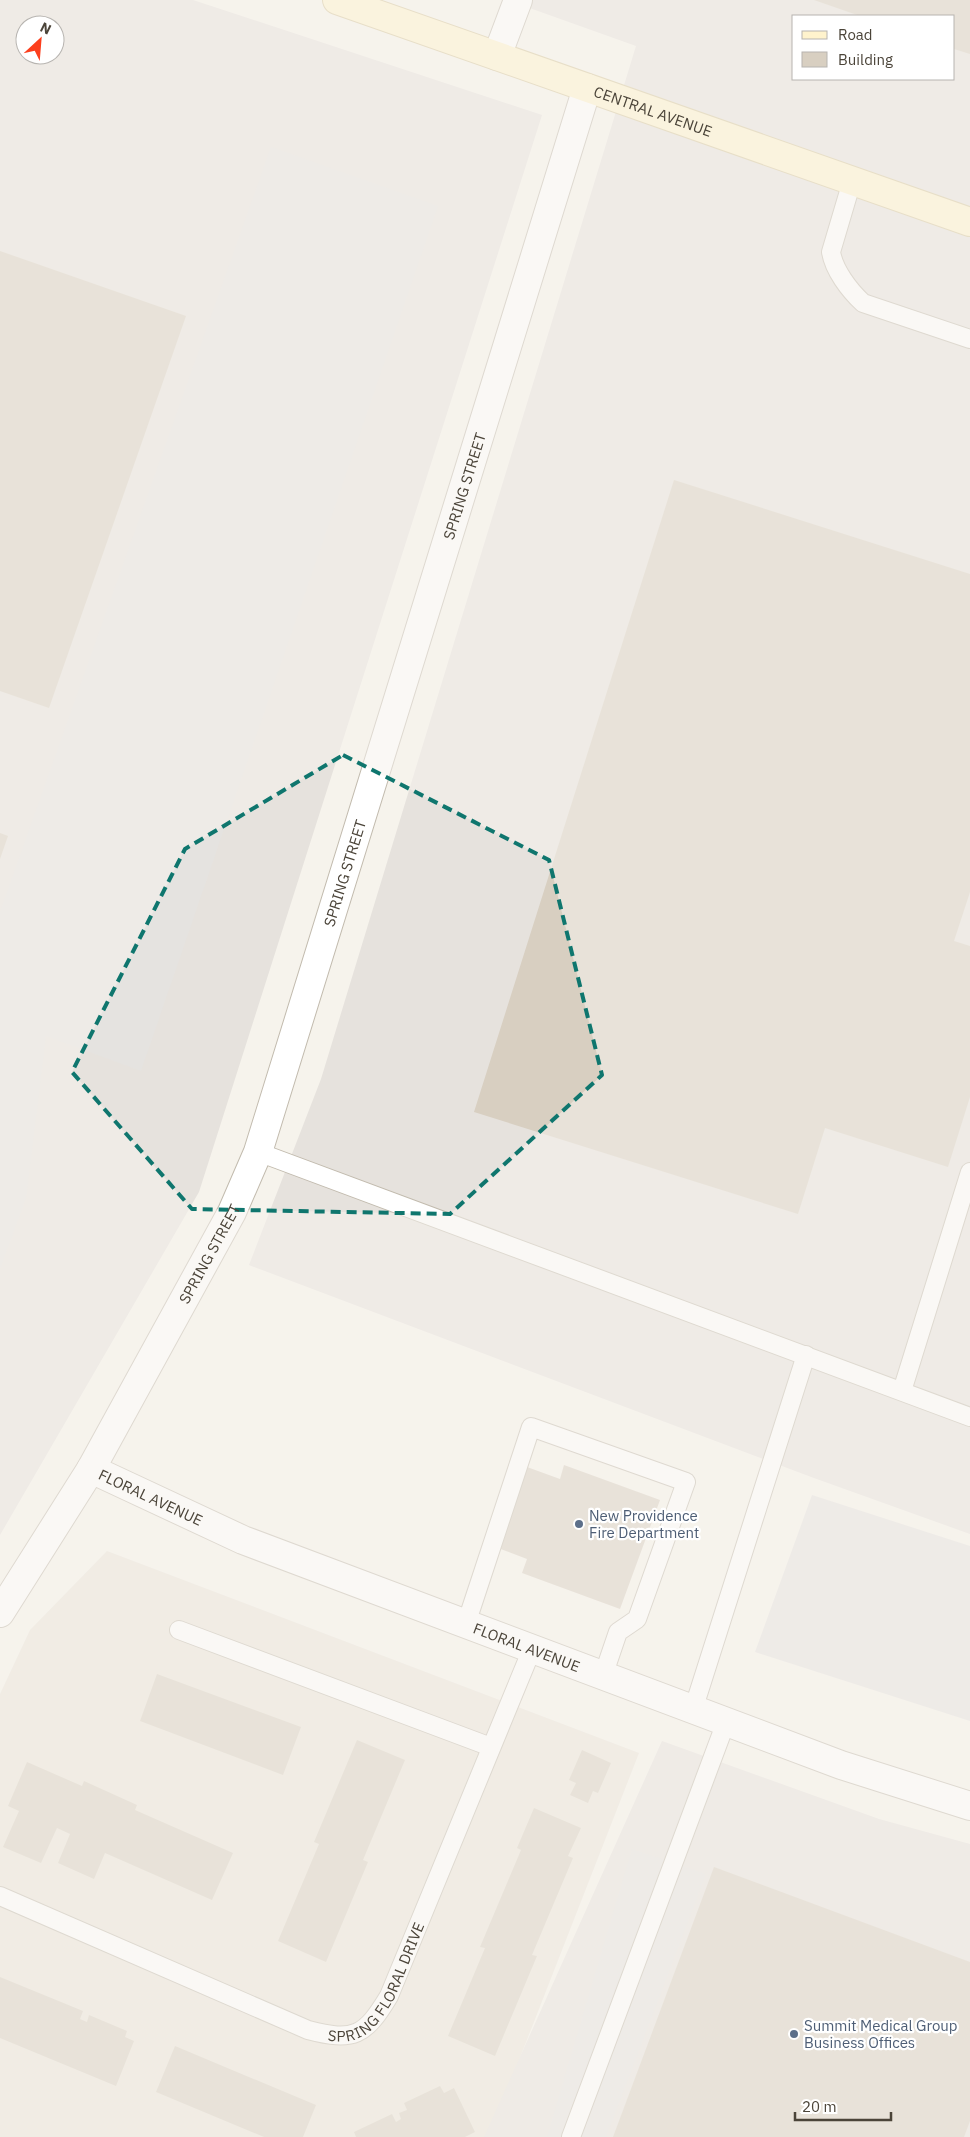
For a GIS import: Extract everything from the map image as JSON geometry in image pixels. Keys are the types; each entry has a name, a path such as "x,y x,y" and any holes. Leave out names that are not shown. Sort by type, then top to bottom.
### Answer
{"street":[{"name":"CENTRAL AVENUE","path":"337,0 371,6 497,56 970,222"},
{"path":"497,56 518,0"},
{"name":"SPRING STREET","path":"0,1613 91,1470 232,1212 258,1152 587,88"},
{"name":"FLORAL AVENUE","path":"91,1470 243,1540 841,1765 970,1806"}],"lane":[{"path":"852,180 831,252 833,262 856,296 863,303 970,339"},
{"path":"258,1152 970,1417"},
{"path":"902,1391 965,1203 970,1172"},
{"path":"693,1710 806,1355"},
{"path":"466,1624 531,1427 686,1482 637,1619 618,1632 603,1676"},
{"path":"179,1630 491,1747"},
{"name":"SPRING FLORAL DRIVE","path":"0,1896 308,2030 348,2036 363,2030 376,2017 389,1996 532,1649"},
{"path":"571,2137 726,1722"}],"highlighted area":[{"path":"343,755 549,860 602,1075 450,1214 192,1209 72,1072 185,849"}],"shaded area":[{"path":"0,0 193,0 542,115 199,1192 0,1535"},
{"path":"507,0 970,0 970,1534 814,1478 249,1265 321,1079 636,46"},
{"path":"271,147 438,206 141,1071 46,1036 26,1198 0,1269 0,912"},
{"path":"812,1495 970,1546 970,1721 755,1652"},
{"path":"107,1551 639,1753 489,2137 0,2137 0,1694 30,1630"},
{"path":"662,1741 879,1819 970,1844 970,2137 484,2137"},
{"path":"632,1849 706,1874 606,2137 547,2137"}],"building":[{"path":"814,0 970,0 970,54 955,49 955,15 857,15"},
{"path":"0,251 186,316 49,708 0,691"},
{"path":"674,480 970,574 970,892 954,941 970,946 970,1097 948,1167 825,1128 798,1214 474,1112"},
{"path":"0,833 8,836 0,859"},
{"name":"New Providence Fire Department","path":"564,1465 660,1500 620,1609 522,1573 527,1559 498,1548 527,1467 560,1479"},
{"path":"157,1674 301,1727 283,1775 140,1721"},
{"path":"357,1740 405,1760 363,1860 368,1862 326,1962 278,1941 319,1844 314,1842"},
{"path":"582,1750 611,1763 598,1793 593,1791 588,1803 570,1795 576,1783 569,1780"},
{"path":"27,1762 82,1786 84,1781 137,1805 135,1810 233,1853 212,1900 105,1853 94,1879 58,1863 70,1834 57,1828 41,1863 3,1847 19,1811 8,1806"},
{"path":"534,1808 581,1828 568,1856 573,1858 532,1955 537,1956 495,2056 448,2036 485,1948 480,1947 521,1850 517,1848"},
{"path":"714,1867 970,1962 970,2121 964,2137 613,2137"},
{"path":"0,1977 83,2011 80,2019 87,2022 89,2015 127,2031 125,2037 134,2041 116,2086 0,2038"},
{"path":"175,2046 316,2105 303,2137 264,2137 156,2092"},
{"path":"440,2086 444,2093 454,2088 475,2132 465,2137 356,2137 354,2132 392,2114 396,2122 401,2119 399,2113 407,2110 404,2103"}],"place":[{"name":"New Providence Fire Department","path":"579,1524"},
{"name":"Summit Medical Group Business Offices","path":"794,2034"}]}
